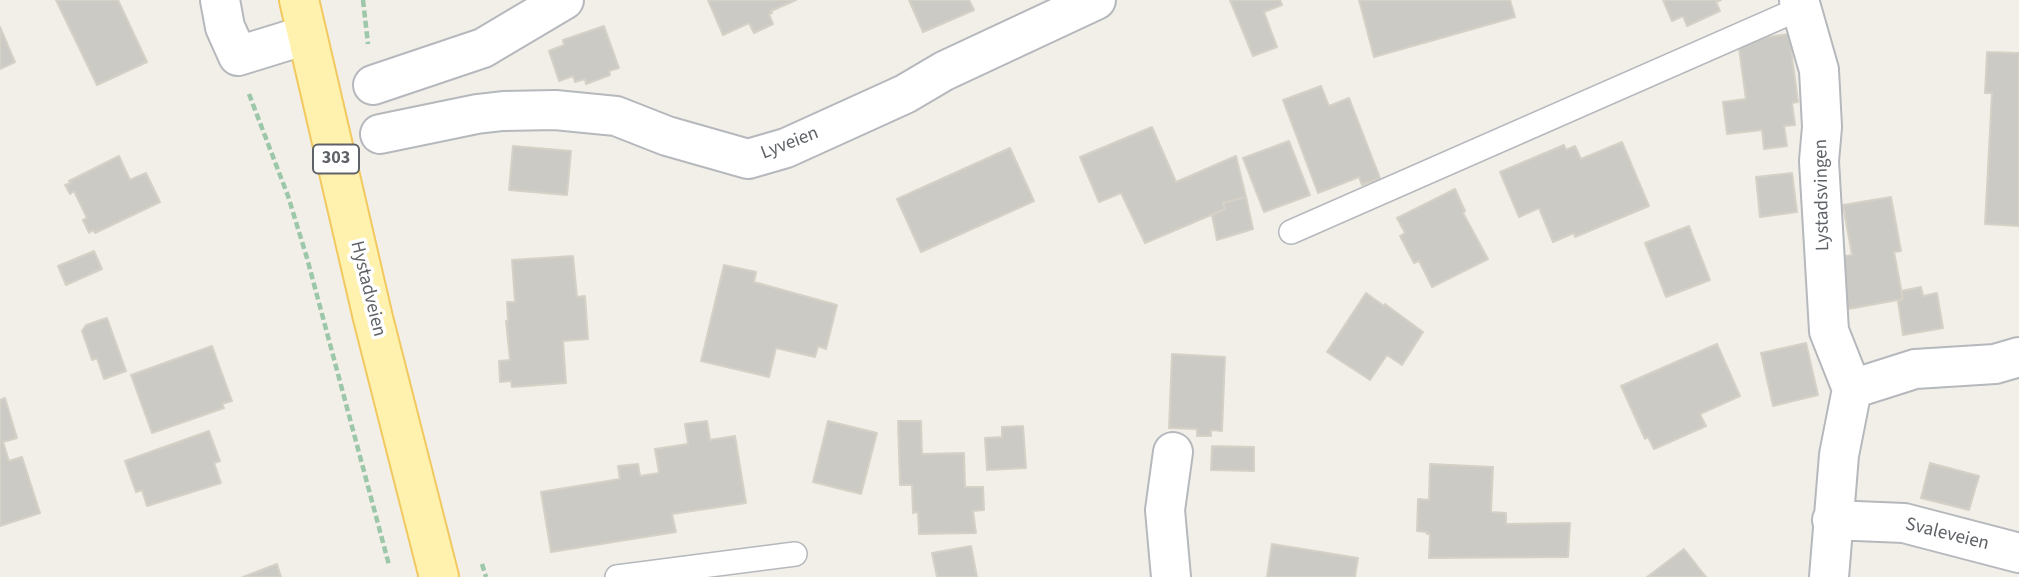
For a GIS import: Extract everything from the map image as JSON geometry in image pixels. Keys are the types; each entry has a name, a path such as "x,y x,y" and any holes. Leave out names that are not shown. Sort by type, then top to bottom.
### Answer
{"main road":[{"name":"Hystadveien","path":"303,17 373,318 439,577"}],"street":[{"path":"219,0 225,27 237,56 303,17"},
{"path":"373,85 483,48 564,0"},
{"name":"Lyveien","path":"380,134 477,114 555,110 616,116 667,136 748,159 786,148 905,94 944,71 1096,0"},
{"name":"Lystadsvingen","path":"1800,4 1819,70 1822,127 1819,161 1829,331 1852,389"},
{"path":"1829,577 1839,455 1852,389 1915,369 1995,364 2019,357"},
{"path":"1171,577 1165,510 1173,452"},
{"name":"Svaleveien","path":"1832,520 1904,523 2019,553"},
{"path":"1981,544 1998,577"}],"lane":[{"path":"1291,232 1800,4"},
{"path":"617,577 795,554"}],"path":[{"path":"237,56 251,103 288,196 307,258 390,566"}],"building":[{"path":"56,0 118,0 147,62 97,85"},
{"path":"708,0 796,0 771,11 769,14 773,24 754,33 749,23 723,35"},
{"path":"909,0 969,0 974,10 923,32"},
{"path":"1230,0 1280,0 1282,5 1264,12 1277,47 1253,56"},
{"path":"1359,0 1510,0 1515,17 1374,57"},
{"path":"1663,0 1721,0 1716,2 1720,11 1687,26 1683,16 1672,21"},
{"path":"604,26 619,68 609,71 610,75 586,84 585,79 575,82 573,76 559,81 549,51 564,45 563,40"},
{"path":"0,27 15,62 0,69"},
{"path":"1789,34 1798,102 1792,103 1795,125 1784,126 1787,146 1764,149 1762,130 1727,134 1723,102 1746,99 1738,41"},
{"path":"1987,52 2019,53 2019,226 1985,224 1992,93 1985,93"},
{"path":"1321,86 1329,106 1349,98 1380,178 1362,185 1359,177 1318,193 1283,100"},
{"path":"1152,127 1176,182 1236,156 1246,197 1223,203 1225,209 1145,243 1121,193 1099,202 1080,157"},
{"path":"1289,141 1310,195 1264,212 1243,158"},
{"path":"1622,142 1649,206 1575,237 1574,233 1553,242 1539,208 1519,217 1500,172 1564,145 1566,150 1575,146 1581,159"},
{"path":"513,146 571,151 567,195 509,190"},
{"path":"1010,148 1034,201 921,252 897,199"},
{"path":"119,156 130,180 146,173 160,202 95,233 93,230 89,233 83,220 87,218 74,191 70,194 65,185"},
{"path":"1792,173 1797,212 1760,217 1756,177"},
{"path":"1455,189 1465,211 1463,213 1488,259 1432,287 1419,261 1414,263 1400,236 1405,233 1397,218"},
{"path":"1246,197 1253,229 1217,240 1212,215 1225,209 1223,203"},
{"path":"1891,197 1901,251 1894,252 1903,299 1843,310 1834,258 1852,255 1843,205"},
{"path":"1689,226 1710,280 1666,297 1645,243"},
{"path":"94,251 102,269 66,285 58,266"},
{"path":"573,256 577,297 585,296 588,339 563,341 566,383 512,387 511,381 500,382 499,361 510,360 506,321 507,302 515,302 512,260"},
{"path":"724,265 756,272 754,282 837,305 826,349 818,346 815,357 776,348 769,377 701,361"},
{"path":"1921,287 1923,296 1937,293 1943,328 1903,335 1898,301 1903,299 1901,291"},
{"path":"1366,293 1423,332 1402,365 1387,355 1370,380 1327,352"},
{"path":"107,318 126,371 104,379 97,358 92,360 82,331 86,325"},
{"path":"1806,343 1818,395 1773,406 1761,353"},
{"path":"1717,344 1740,396 1700,414 1706,426 1654,449 1648,437 1645,439 1621,386"},
{"path":"212,346 232,401 222,404 224,408 152,433 131,375"},
{"path":"1172,354 1225,357 1222,431 1211,430 1211,436 1197,436 1197,429 1169,428"},
{"path":"5,398 17,438 3,442 9,461 22,457 40,513 0,526 0,400"},
{"path":"707,421 710,440 735,436 746,503 672,514 676,532 551,552 541,492 620,479 618,466 638,464 640,476 659,473 655,449 688,444 685,424"},
{"path":"828,421 877,433 861,494 813,482"},
{"path":"898,421 921,421 922,454 964,453 965,487 983,487 984,510 973,511 976,533 919,534 918,512 913,513 912,485 900,485"},
{"path":"1023,426 1026,468 987,470 985,438 1002,437 1002,427"},
{"path":"209,431 220,461 214,463 221,483 147,506 142,490 136,492 125,461"},
{"path":"1212,446 1254,447 1254,471 1211,470"},
{"path":"1930,463 1979,476 1969,510 1921,498"},
{"path":"1430,464 1493,467 1491,512 1506,513 1506,524 1570,523 1568,557 1429,558 1430,534 1417,531 1418,499 1429,500"},
{"path":"1272,544 1358,558 1355,577 1267,577"},
{"path":"971,546 977,577 937,577 932,553"},
{"path":"1684,549 1706,577 1647,577"},
{"path":"277,564 281,577 243,577"}]}
